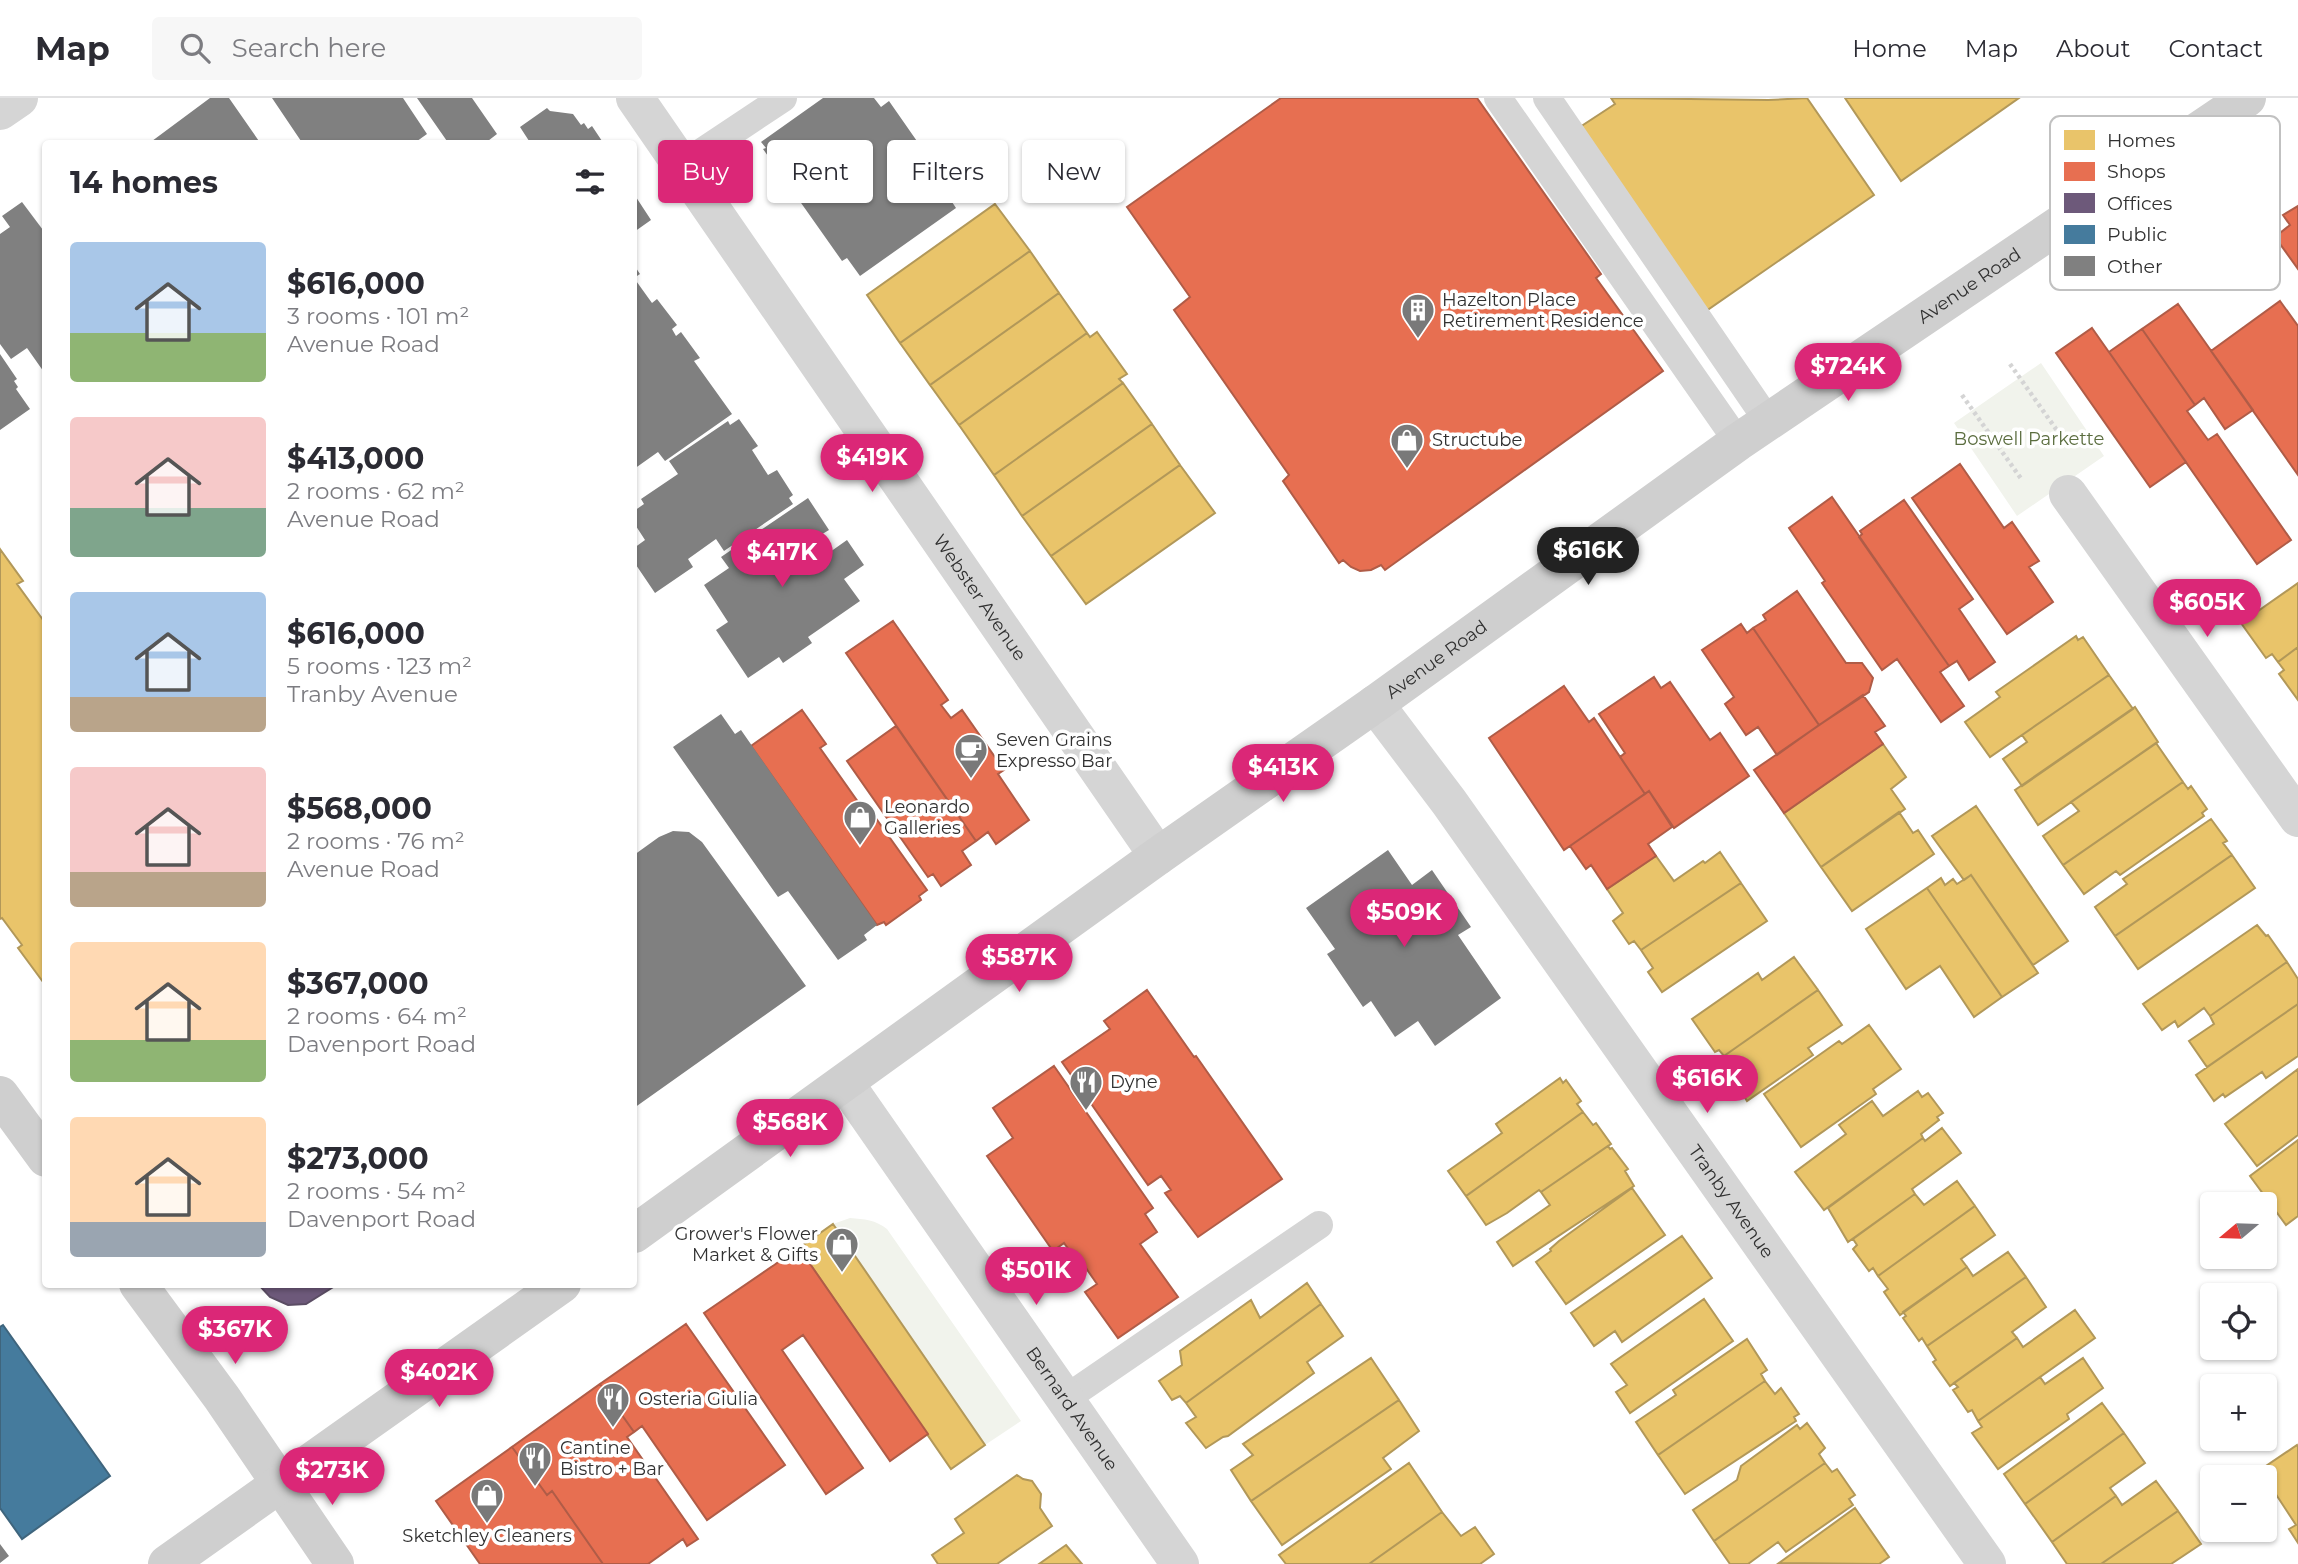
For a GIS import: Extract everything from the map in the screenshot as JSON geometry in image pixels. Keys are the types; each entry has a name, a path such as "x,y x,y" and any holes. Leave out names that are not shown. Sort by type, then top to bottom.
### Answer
{"main road":[{"name":"Avenue Road","path":"2220,116 2247,98"},
{"name":"Avenue Road","path":"637,1232 1753,432 2050,231"},
{"path":"0,1094 42,1152"},
{"path":"141,1288 222,1398 335,1564"},
{"path":"166,1564 556,1288"}],"street":[{"path":"0,111 19,98"},
{"name":"Webster Avenue","path":"635,98 663,140"},
{"name":"Webster Avenue","path":"707,203 1158,856"},
{"path":"2068,494 2298,818"},
{"name":"Tranby Avenue","path":"1375,704 1449,802 1987,1564"},
{"name":"Bernard Avenue","path":"845,1083 1180,1564"}],"lane":[{"path":"720,140 783,98"},
{"path":"1498,98 1753,432"},
{"path":"1547,98 1753,432"},
{"path":"1065,1399 1319,1224"}],"path":[{"path":"2010,364 2069,447"},
{"path":"1962,395 2030,491"}],"green space":[{"name":"Boswell Parkette","path":"2041,363 2104,456 2017,516 1954,423"},
{"path":"850,1218 874,1222 887,1229 1021,1421 985,1445 833,1224"}],"building: Homes":[{"path":"1611,98 1807,98 1874,195 1706,311 1580,127 1615,104"},
{"path":"1845,98 2019,98 1901,181"},
{"path":"995,204 1030,251 900,343 867,295"},
{"path":"1030,251 1059,293 930,385 900,343"},
{"path":"1059,293 1087,333 959,425 930,385"},
{"path":"1097,332 1127,374 1119,379 1123,383 994,475 959,425 1087,333 1090,337"},
{"path":"1123,383 1152,424 1022,516 994,475"},
{"path":"1152,424 1180,465 1051,556 1022,516"},
{"path":"1180,465 1215,513 1086,604 1051,556"},
{"path":"0,549 23,581 17,584 42,618 42,981 18,948 22,945 2,918 0,919"},
{"path":"2298,583 2298,647 2278,662 2272,654 2266,658 2241,623"},
{"path":"2076,636 2078,640 2083,637 2109,675 1990,757 1965,722 2000,697 1996,692"},
{"path":"2298,647 2298,700 2279,674 2284,670 2278,662"},
{"path":"2109,675 2133,709 2022,786 2003,759 2027,742 2022,735"},
{"path":"2135,707 2158,742 2038,825 2015,790"},
{"path":"2156,743 2183,782 2063,865 2043,836 2079,811 2071,802"},
{"path":"1883,744 1906,777 1891,789 1905,809 1821,867 1784,813"},
{"path":"2183,782 2188,789 2191,786 2207,809 2202,813 2204,816 2120,875 2116,871 2084,894 2063,865"},
{"path":"1976,806 2068,941 2033,965 1971,875 1964,880 1932,836"},
{"path":"1899,812 1913,833 1918,830 1934,854 1852,911 1821,867"},
{"path":"2211,819 2227,841 2223,843 2232,855 2115,936 2095,907 2127,884 2123,879"},
{"path":"1720,852 1741,883 1641,950 1634,941 1629,944 1613,921 1623,913 1607,889 1656,856 1674,881"},
{"path":"2232,855 2255,888 2138,969 2115,936"},
{"path":"1971,875 2038,973 2002,997 1927,888 1941,878 1945,885 1953,879 1957,884"},
{"path":"1741,883 1767,921 1662,992 1648,972 1653,968 1641,950"},
{"path":"1927,888 2002,997 1974,1017 1940,966 1906,989 1866,929"},
{"path":"2257,925 2268,935 2287,962 2210,1016 2204,1008 2178,1027 2175,1021 2162,1030 2143,1004"},
{"path":"1794,957 1818,990 1724,1056 1719,1050 1715,1052 1692,1019 1758,973 1762,980"},
{"path":"2287,962 2298,979 2298,1004 2207,1067 2189,1041 2214,1024 2210,1016"},
{"path":"1818,990 1842,1025 1808,1048 1813,1055 1747,1101 1727,1069 1731,1067 1724,1056"},
{"path":"2298,1004 2298,1056 2266,1078 2262,1072 2225,1097 2223,1094 2214,1101 2196,1075"},
{"path":"1869,1025 1901,1069 1873,1089 1876,1094 1801,1147 1764,1094 1839,1041 1842,1044"},
{"path":"2298,1069 2298,1135 2257,1166 2225,1124"},
{"path":"1560,1078 1563,1083 1566,1080 1581,1101 1577,1104 1583,1112 1466,1196 1448,1171 1502,1133 1496,1124"},
{"path":"1918,1091 1922,1097 1928,1093 1943,1113 1937,1117 1939,1120 1921,1134 1923,1138 1824,1210 1795,1172 1846,1134 1839,1125 1872,1101 1883,1116"},
{"path":"1583,1112 1593,1125 1596,1123 1611,1144 1541,1192 1539,1190 1486,1225 1466,1196"},
{"path":"1942,1128 1961,1153 1912,1189 1915,1194 1848,1242 1828,1208 1923,1138 1925,1141"},
{"path":"2298,1140 2298,1216 2286,1225 2277,1213 2277,1192 2262,1192 2250,1176"},
{"path":"1608,1146 1628,1169 1625,1171 1634,1186 1513,1266 1497,1242 1550,1205 1541,1192"},
{"path":"1957,1181 1975,1206 1878,1276 1873,1268 1869,1271 1853,1249 1857,1245 1853,1239 1915,1194 1924,1205"},
{"path":"1632,1188 1665,1235 1566,1304 1536,1262 1559,1241"},
{"path":"1975,1206 1995,1235 1961,1259 1967,1267 1900,1315 1884,1292 1888,1289 1878,1276"},
{"path":"833,1224 985,1445 951,1469 799,1248"},
{"path":"1682,1236 1712,1278 1622,1342 1615,1331 1594,1346 1571,1313"},
{"path":"2008,1252 2026,1277 1927,1346 1922,1338 1919,1341 1903,1318 1906,1316 1903,1312 1967,1267 1973,1276"},
{"path":"2026,1277 2046,1307 2012,1332 2017,1338 1950,1386 1933,1362 1936,1360 1927,1346"},
{"path":"1307,1283 1321,1304 1186,1403 1180,1396 1172,1400 1159,1381 1182,1365 1180,1351 1251,1300 1260,1318"},
{"path":"1704,1299 1733,1341 1630,1413 1616,1392 1627,1385 1611,1364"},
{"path":"1321,1304 1343,1336 1307,1362 1314,1373 1228,1436 1206,1448 1186,1423 1196,1417 1186,1403"},
{"path":"2075,1310 2095,1338 1978,1421 1972,1410 1968,1412 1953,1390 1958,1387 1954,1383 2017,1338 2023,1347"},
{"path":"1747,1339 1767,1370 1761,1374 1765,1381 1658,1455 1636,1422 1676,1395 1673,1390"},
{"path":"1371,1358 1399,1400 1251,1501 1231,1470 1253,1455 1243,1444"},
{"path":"2083,1358 2103,1388 2067,1414 2069,1419 1998,1469 1972,1433 1982,1427 1978,1421 2040,1377 2045,1384"},
{"path":"1765,1381 1775,1394 1781,1388 1799,1414 1794,1417 1796,1421 1685,1494 1658,1455"},
{"path":"1399,1400 1419,1431 1383,1458 1391,1469 1282,1545 1251,1501"},
{"path":"2102,1403 2124,1433 2025,1504 2004,1474"},
{"path":"1807,1423 1825,1448 1819,1454 1825,1463 1714,1541 1693,1510 1737,1480 1741,1466 1797,1425 1800,1429"},
{"path":"2124,1433 2145,1463 2110,1488 2116,1496 2052,1542 2025,1504"},
{"path":"2297,1445 2298,1543 2289,1529 2296,1525 2277,1496 2277,1465 2267,1465"},
{"path":"1409,1463 1442,1512 1369,1564 1286,1564 1279,1555"},
{"path":"1825,1463 1832,1472 1837,1469 1855,1495 1849,1499 1853,1505 1786,1552 1778,1542 1748,1564 1730,1564 1714,1541"},
{"path":"1017,1475 1032,1481 1041,1494 1040,1508 1052,1526 997,1564 938,1564 932,1555 964,1533 955,1519"},
{"path":"2156,1481 2178,1511 2101,1564 2067,1564 2052,1542 2116,1496 2122,1505"},
{"path":"1855,1508 1889,1557 1879,1564 1779,1563"},
{"path":"2178,1511 2201,1544 2171,1564 2101,1564"},
{"path":"1442,1512 1461,1536 1475,1527 1494,1554 1480,1564 1369,1564"},
{"path":"1066,1545 1082,1564 1039,1564"}],"building: Shops":[{"name":"Hazelton Place Retirement Residence","path":"1281,98 1477,98 1601,274 1596,278 1663,371 1385,570 1381,565 1360,571 1343,560 1339,563 1283,481 1289,475 1174,310 1190,297 1127,207"},
{"path":"2298,206 2298,269 2280,244 2280,233 2290,225 2283,215"},
{"path":"2280,301 2298,326 2298,475 2211,351"},
{"path":"2178,304 2253,410 2225,429 2204,398 2195,405 2142,329"},
{"path":"2092,328 2186,462 2150,487 2056,353"},
{"path":"2142,329 2195,405 2187,411 2208,440 2217,434 2291,540 2257,564 2109,352"},
{"path":"1960,464 2004,528 2012,522 2039,561 2029,567 2053,602 2007,634 1912,498"},
{"path":"1832,497 1949,666 1940,672 1964,706 1941,722 1897,659 1882,670 1822,583 1825,581 1789,528"},
{"path":"1904,500 1973,599 1959,609 1995,662 1969,680 1957,661 1949,666 1859,537 1862,534 1860,531"},
{"path":"1797,591 1846,663 1862,663 1873,678 1869,692 1819,725 1753,628 1766,620 1763,615"},
{"path":"893,621 948,700 941,705 951,718 962,710 1004,770 998,774 1029,820 996,844 988,832 976,841 846,653"},
{"path":"1741,624 1747,633 1753,628 1819,725 1777,755 1758,727 1746,735 1725,704 1734,697 1702,650"},
{"path":"1654,677 1661,688 1670,682 1710,740 1720,733 1749,776 1674,828 1649,791 1645,794 1620,757 1625,753 1599,714"},
{"path":"1564,686 1589,722 1594,718 1645,794 1564,850 1489,738"},
{"path":"1863,695 1885,726 1875,732 1883,744 1784,813 1754,770"},
{"path":"802,710 826,744 820,748 861,806 865,803 927,890 919,896 921,900 886,925 884,922 877,925 751,746"},
{"path":"896,726 976,841 962,851 971,865 941,886 933,874 928,877 847,761"},
{"path":"1649,791 1672,827 1648,844 1656,856 1607,889 1591,865 1586,869 1570,846"},
{"path":"1147,990 1282,1179 1198,1237 1165,1193 1171,1190 1161,1176 1148,1185 1062,1062 1110,1029 1104,1021"},
{"path":"1054,1066 1153,1208 1145,1214 1157,1232 1140,1244 1178,1297 1118,1338 1085,1292 1097,1284 1079,1258 1076,1260 1064,1243 1053,1251 987,1156 1013,1138 993,1108"},
{"path":"799,1248 928,1434 890,1461 803,1335 782,1350 863,1468 826,1494 704,1313"},
{"path":"686,1324 785,1465 707,1520 642,1426 634,1432 600,1384"},
{"path":"600,1384 634,1432 627,1437 698,1539 687,1546 683,1539 648,1564 603,1564 552,1491 547,1495 512,1447"},
{"path":"512,1447 547,1495 552,1491 603,1564 480,1564 436,1501"}],"building: Offices":[{"path":"262,1288 332,1288 306,1304 288,1305 270,1297"}],"building: Public":[{"path":"3,1325 110,1476 22,1539 0,1508 0,1327"}],"building: Other":[{"path":"210,98 229,98 258,140 153,140"},
{"path":"272,98 403,98 427,134 419,140 300,140"},
{"path":"417,98 472,98 497,134 489,140 446,140"},
{"path":"823,98 874,98 881,107 889,101 916,140 887,140 887,203 953,203 956,208 860,276 847,258 842,261 801,203 873,203 873,140 767,140 767,155 761,142"},
{"path":"547,108 550,111 573,114 581,125 584,123 588,129 592,126 601,140 528,140 520,127"},
{"path":"637,199 651,220 637,230"},
{"path":"22,202 42,229 42,369 27,348 11,359 0,344 0,234 10,227 2,216"},
{"path":"637,282 652,303 657,299 677,325 672,329 676,336 681,332 700,358 694,361 732,414 665,461 658,452 637,467"},
{"path":"0,354 17,379 14,381 18,387 16,389 30,409 0,430"},
{"path":"739,419 758,446 752,450 768,475 777,470 793,495 789,498 793,504 724,551 716,539 688,559 693,567 655,593 637,566 637,546 645,540 637,528 637,509 644,504 641,499 678,474 669,461 728,421 730,425"},
{"path":"808,498 829,530 819,536 830,552 847,540 864,565 844,579 860,601 808,637 812,643 783,663 779,657 748,678 716,630 728,622 704,585 729,568 721,557"},
{"path":"721,714 735,734 741,730 877,925 864,935 867,940 838,960 788,891 778,897 673,747"},
{"path":"673,831 689,832 702,842 806,986 637,1106 637,853 659,837"},
{"path":"1388,850 1412,885 1432,870 1471,927 1458,935 1501,998 1435,1046 1418,1021 1395,1037 1371,1001 1363,1007 1327,954 1335,949 1306,908"},
{"path":"0,1544 9,1556 0,1563"}],"place":[{"name":"Hazelton Place Retirement Residence","path":"1418,340"},
{"name":"Structube","path":"1407,470"},
{"name":"Seven Grains Expresso Bar","path":"971,780"},
{"name":"Leonardo Galleries","path":"860,847"},
{"name":"Dyne","path":"1086,1112"},
{"name":"Grower's Flower Market & Gifts","path":"842,1274"},
{"name":"Osteria Giulia","path":"613,1429"},
{"name":"Cantine Bistro + Bar","path":"535,1488"},
{"name":"Sketchley Cleaners","path":"487,1525"}]}
